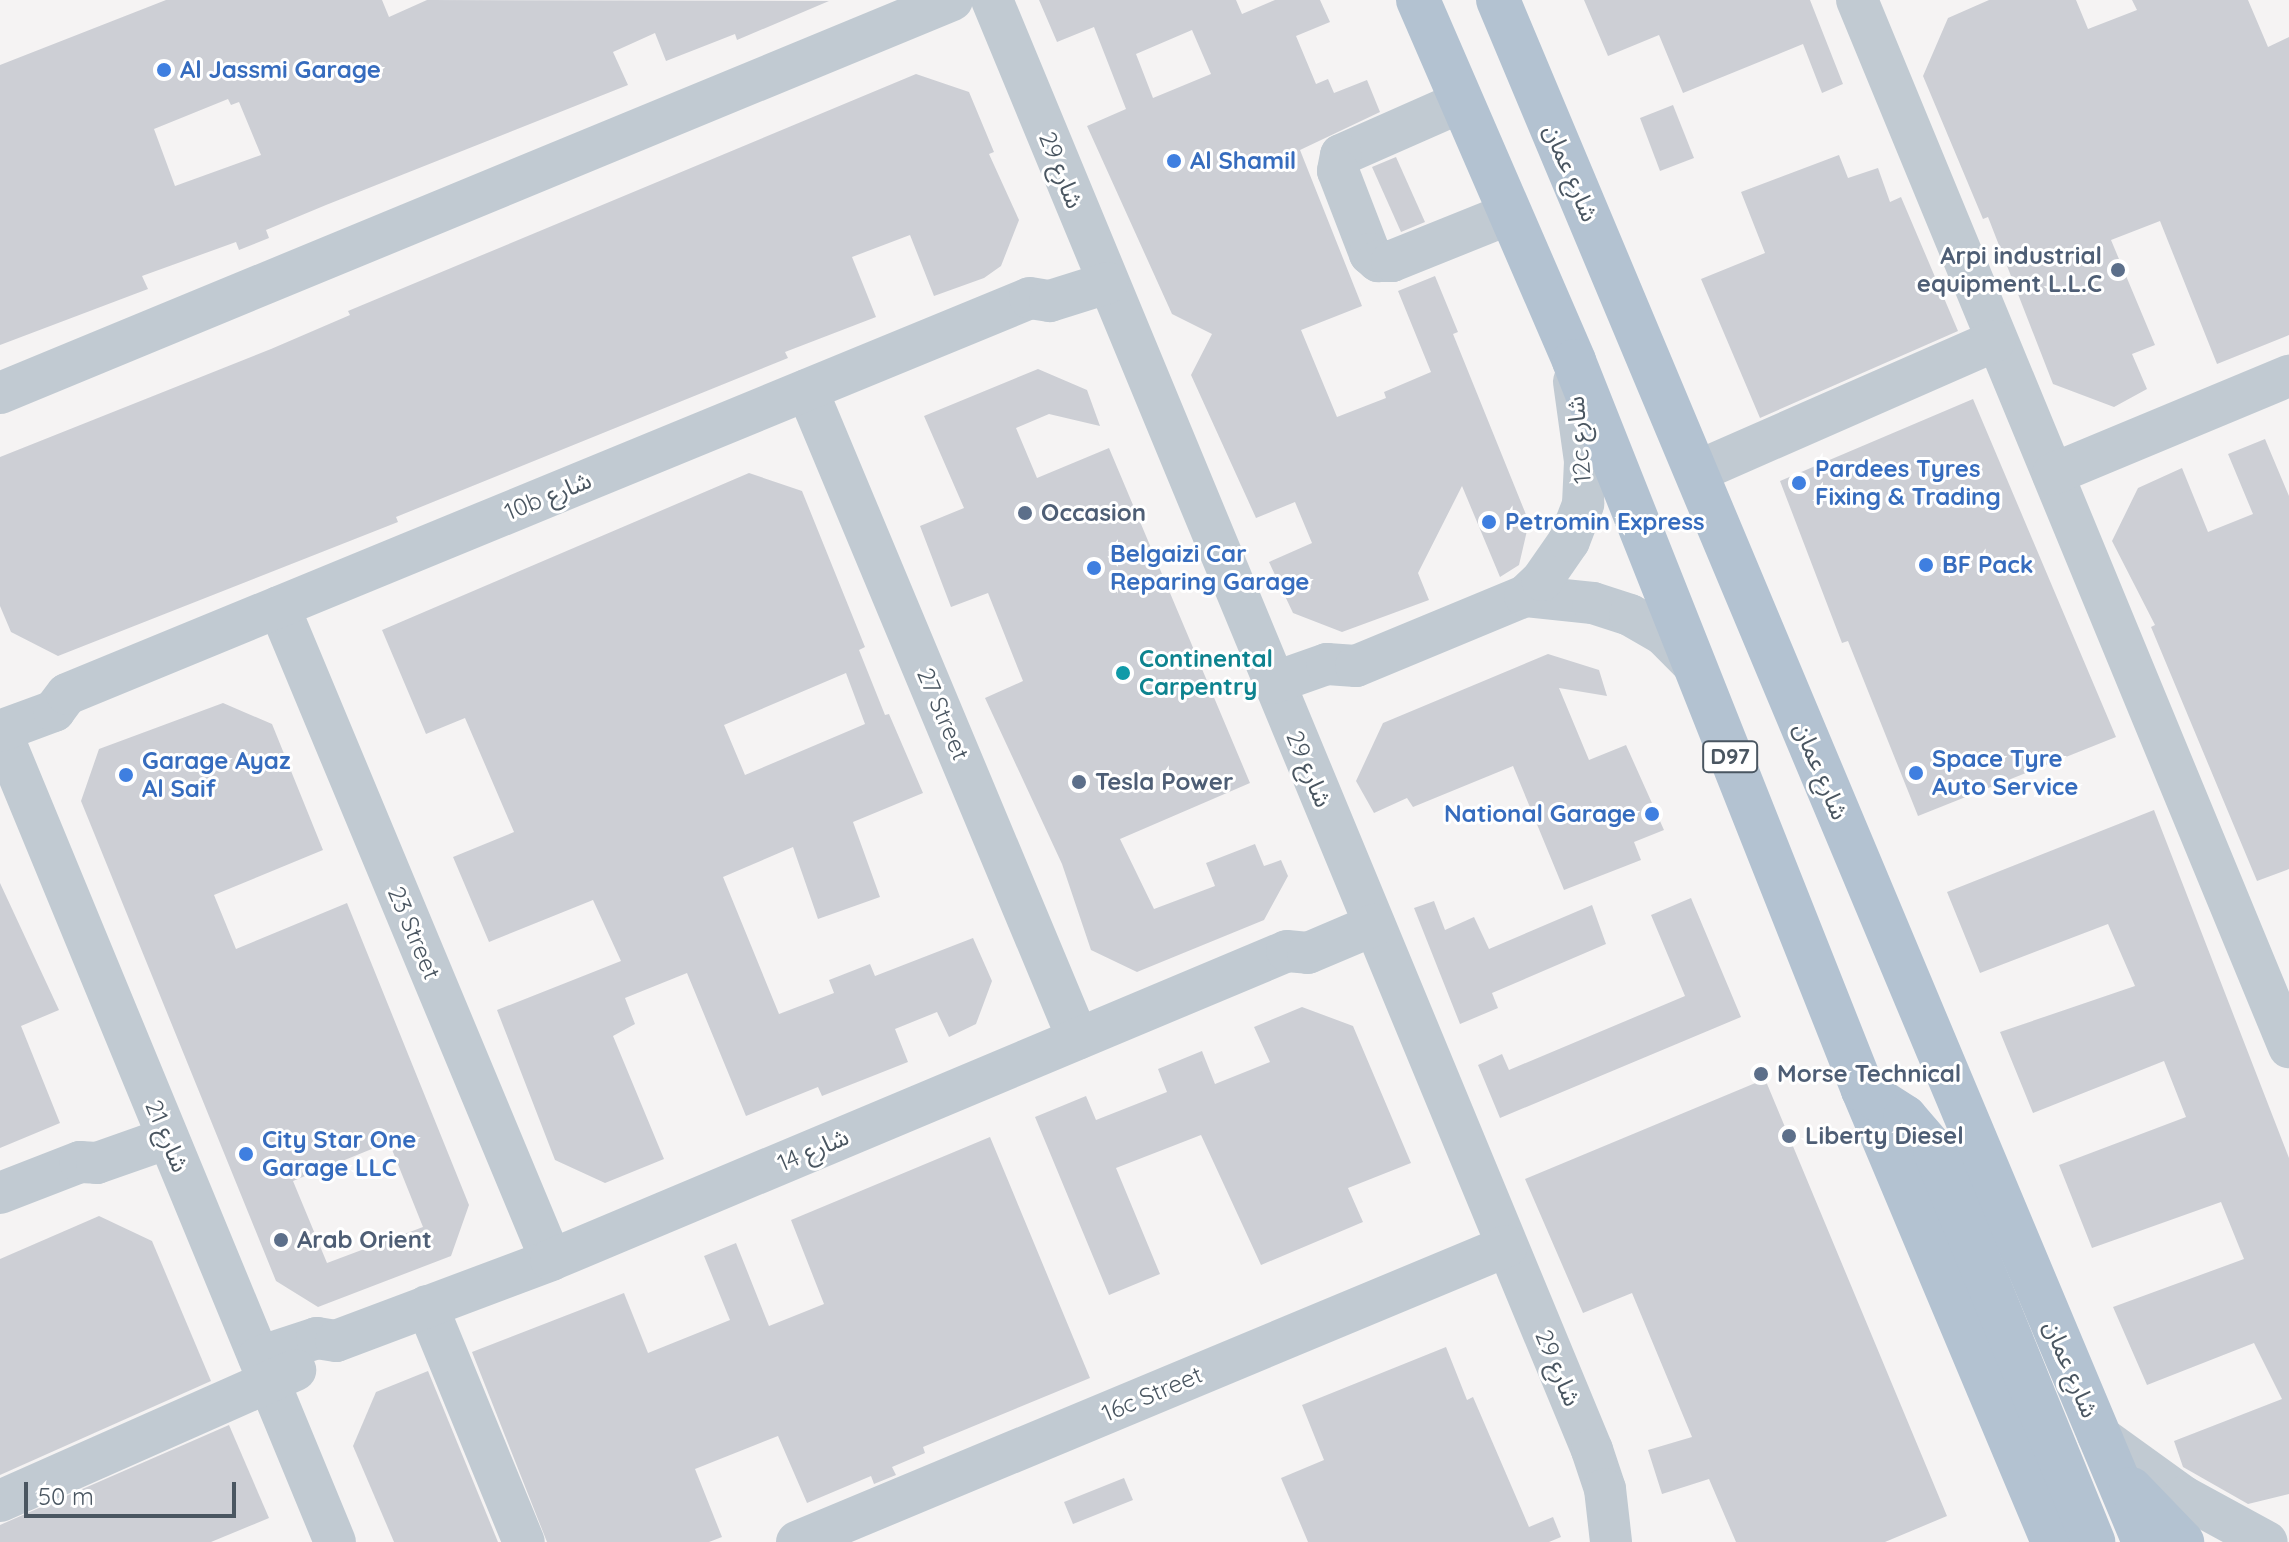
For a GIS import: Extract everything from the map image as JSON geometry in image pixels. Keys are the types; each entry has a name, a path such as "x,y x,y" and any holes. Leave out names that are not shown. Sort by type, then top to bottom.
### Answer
{"main road":[{"name":"D97","path":"1418,0 1574,361 2041,1535"},
{"name":"شارع عمان","path":"1498,0 2144,1542"},
{"path":"1863,1090 1905,1117 1935,1152 2093,1542"},
{"path":"2118,1478 2182,1542"}],"street":[{"path":"0,393 952,0"},
{"name":"شارع 29","path":"992,0 1599,1469 1611,1542"},
{"path":"1862,2 1995,341 2053,474 2289,1047"},
{"path":"1461,102 1341,155 1338,171 1370,254 1378,261 1392,261 1509,214"},
{"name":"10b شارع","path":"0,730 54,711 67,694 1030,298 1050,301 1100,267"},
{"path":"1696,472 1995,341"},
{"name":"12c شارع","path":"1280,698 1343,686 1356,666 1525,596 1557,561 1583,504 1585,461 1574,361"},
{"path":"2053,474 2289,376"},
{"name":"27 Street","path":"807,390 1078,1039"},
{"name":"12c شارع","path":"1525,596 1593,603 1630,615 1664,635 1692,663"},
{"name":"23 Street","path":"279,607 551,1260"},
{"name":"10b شارع","path":"0,705 48,690 67,694"},
{"name":"شارع 21","path":"0,730 335,1542"},
{"name":"شارع 14","path":"0,1501 264,1369 317,1338 336,1341 551,1260 1287,951 1308,953 1368,911"},
{"path":"0,1193 80,1162 97,1163 163,1127"},
{"name":"16c Street","path":"797,1542 1507,1246"},
{"path":"427,1306 524,1542"},
{"path":"2098,1435 2184,1497 2267,1542"}],"building":[{"path":"166,0 382,0 389,17 427,0 829,1 737,40 735,34 666,61 655,33 613,52 628,85 266,230 269,238 239,250 236,242 142,276 148,289 0,345 0,65","holes":["228,99 231,105 239,102 261,155 175,186 154,129"]},
{"path":"1039,0 1236,0 1242,14 1275,0 1320,0 1330,22 1296,36 1316,84 1328,79 1334,93 1367,80 1380,112 1300,150 1362,306 1301,330 1337,417 1386,398 1384,392 1431,372 1398,291 1435,276 1458,332 1453,334 1529,522 1519,565 1500,577 1462,486 1418,573 1429,600 1342,632 1293,613 1269,562 1312,543 1295,502 1256,518 1191,375 1212,334 1172,314 1087,126 1126,109 1094,27 1057,42","holes":["1192,30 1211,74 1153,98 1136,54"]},
{"path":"1584,0 1810,0 1843,84 1822,93 1803,44 1683,93 1659,35 1608,56"},
{"path":"1989,0 2076,0 2088,29 2137,10 2132,0 2248,0 2268,47 2289,37 2289,335 2217,364 2160,221 2111,240 2155,345 2132,354 2147,389 2114,407 2053,384 1988,217 1983,219 1923,76 1948,18"},
{"path":"916,74 969,92 994,152 989,154 1019,220 1001,266 984,278 934,296 910,235 852,257 876,317 785,352 788,358 396,517 398,522 58,656 11,632 0,606 0,457 271,349 350,315 348,311"},
{"path":"1673,105 1694,158 1660,171 1640,118"},
{"path":"1839,155 1848,178 1878,168 1890,202 1901,197 1958,331 1760,418 1701,279 1765,253 1741,192"},
{"path":"1396,157 1425,222 1401,232 1372,167"},
{"path":"1038,369 1087,390 1100,426 1049,414 1016,428 1037,478 1109,448 1250,783 1120,839 1154,909 1215,886 1206,863 1255,844 1264,866 1281,860 1288,876 1264,920 1137,972 1091,950 1062,864 985,698 1023,681 988,593 951,607 920,526 964,508 924,416"},
{"path":"1973,399 2116,737 1918,816 1848,641 1842,643 1780,481"},
{"path":"2265,439 2289,496 2289,869 2257,881 2151,627 2155,625 2112,541 2138,488 2182,468 2208,532 2253,514 2228,454"},
{"path":"749,473 802,491 865,647 859,650 885,715 889,714 923,793 853,822 880,897 818,919 793,847 723,877 779,1014 834,993 829,980 870,964 875,976 973,938 992,981 976,1024 949,1037 937,1012 895,1029 908,1062 822,1096 818,1087 746,1116 687,973 625,998 635,1024 613,1036 664,1159 605,1183 555,1160 497,1010 621,961 593,900 489,942 453,857 514,832 465,718 426,734 382,630","holes":["846,673 865,724 745,775 724,725"]},
{"path":"1548,654 1599,670 1607,696 1559,688 1589,760 1626,745 1664,830 1634,842 1641,860 1564,890 1513,766 1413,807 1407,798 1374,813 1356,781 1383,723"},
{"path":"223,703 272,724 323,850 214,895 236,949 347,903 469,1205 451,1256 318,1307 276,1281 81,801 99,749","holes":["389,1142 423,1227 327,1263 293,1181"]},
{"path":"2154,810 2289,1158 2289,1494 2248,1504 2183,1467 2174,1441 2282,1399 2254,1343 2147,1385 2113,1307 2244,1259 2221,1202 2092,1248 2059,1165 2186,1117 2164,1061 2033,1113 2000,1032 2135,986 2108,924 1980,973 1947,892"},
{"path":"0,883 59,1010 21,1026 60,1123 0,1148"},
{"path":"1691,898 1741,1017 1500,1118 1478,1065 1502,1054 1509,1070 1685,996 1651,915"},
{"path":"1434,901 1445,930 1474,917 1489,949 1592,905 1606,944 1492,993 1498,1008 1460,1024 1414,908"},
{"path":"1302,1007 1353,1026 1411,1163 1348,1188 1363,1222 1261,1265 1201,1135 1116,1168 1160,1274 1109,1295 1035,1117 1086,1096 1096,1120 1167,1092 1158,1069 1202,1051 1215,1084 1270,1062 1254,1027"},
{"path":"1765,1079 1947,1516 1885,1542 1736,1542 1709,1479 1662,1494 1648,1450 1692,1437 1632,1293 1583,1313 1525,1179"},
{"path":"990,1137 1090,1378 923,1447 925,1453 892,1467 896,1475 874,1484 871,1476 807,1503 778,1436 695,1469 722,1537 709,1542 547,1542 472,1352 624,1293 648,1353 730,1320 704,1256 736,1243 769,1326 824,1304 791,1220"},
{"path":"99,1216 152,1241 211,1381 0,1475 0,1259"},
{"path":"1446,1347 1467,1400 1473,1397 1529,1527 1553,1517 1561,1537 1549,1542 1308,1542 1281,1478 1324,1460 1302,1405"},
{"path":"428,1371 498,1542 394,1542 353,1446 376,1392"},
{"path":"229,1425 269,1518 211,1542 0,1542 0,1525"},
{"path":"1124,1478 1133,1500 1073,1524 1064,1502"}],"place":[{"name":"Al Jassmi Garage","path":"164,70"},
{"name":"Al Shamil","path":"1174,161"},
{"name":"Arpi industrial equipment L.L.C","path":"2118,270"},
{"name":"Pardees Tyres Fixing & Trading","path":"1799,483"},
{"name":"Occasion","path":"1025,513"},
{"name":"Petromin Express","path":"1489,522"},
{"name":"BF Pack","path":"1926,565"},
{"name":"Belgaizi Car Reparing Garage","path":"1094,568"},
{"name":"Continental Carpentry","path":"1123,673"},
{"name":"Space Tyre Auto Service","path":"1916,773"},
{"name":"Garage Ayaz Al Saif","path":"126,775"},
{"name":"Tesla Power","path":"1079,782"},
{"name":"National Garage","path":"1652,814"},
{"name":"Morse Technical","path":"1761,1074"},
{"name":"Liberty Diesel","path":"1789,1136"},
{"name":"City Star One Garage LLC","path":"246,1154"},
{"name":"Arab Orient","path":"281,1240"}]}
